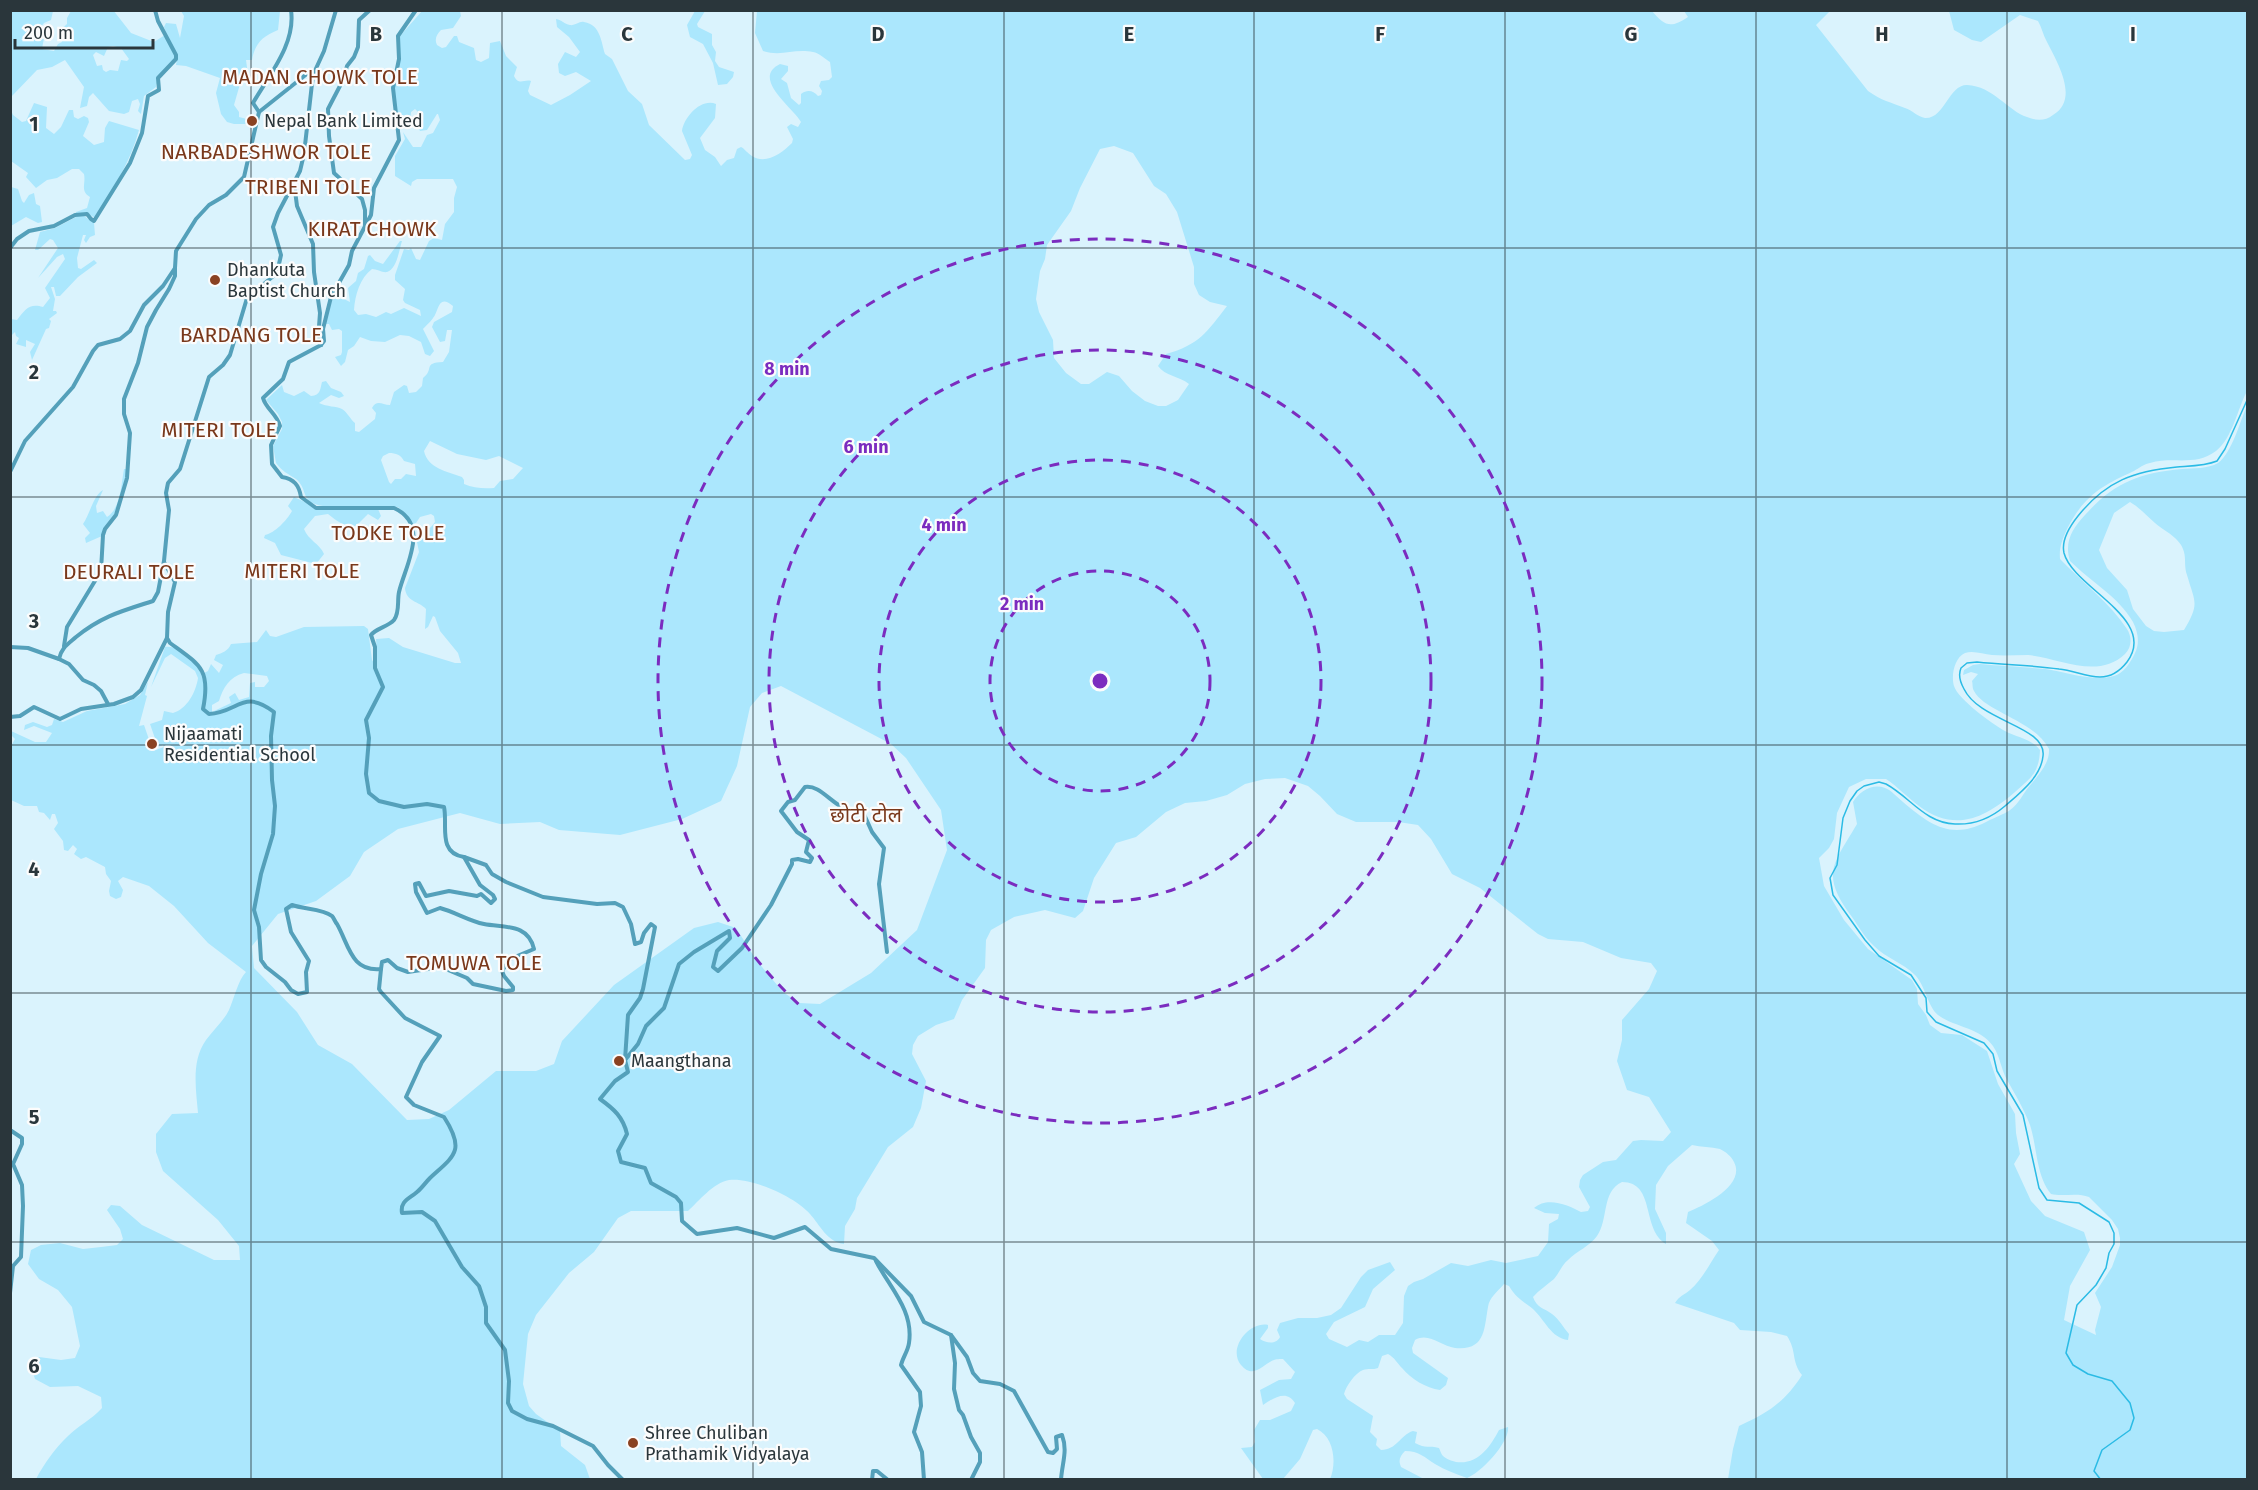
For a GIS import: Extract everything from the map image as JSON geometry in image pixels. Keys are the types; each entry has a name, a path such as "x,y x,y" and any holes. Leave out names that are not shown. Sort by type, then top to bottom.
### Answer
{"street":[{"path":"10,248 23,235 54,226 75,215 87,214 94,221 111,195 130,163 142,133 148,96 159,90 158,78 176,59 155,10"},
{"path":"259,112 253,103 287,45 292,19 291,10"},
{"path":"62,649 94,622 153,601 158,592 164,561 169,510 166,493 168,483 180,469 209,377 230,356 247,298 273,279 277,273 281,255 273,227 294,183 304,154 314,75 336,10"},
{"path":"365,225 362,199 334,173 328,109 358,47 359,20 370,10"},
{"path":"416,10 398,36 399,59 393,88 399,140 374,188 371,215 352,251 349,265 331,297 323,329 324,341 321,345 289,362 284,379 263,398 265,405 273,411 280,426 271,445 273,464 282,477 289,478 296,483 300,488 301,497 316,508 394,508 403,514 410,524 414,539 413,551 399,591 397,613 394,620 371,635 375,647 375,668 382,687 366,720 369,745 366,781 371,796 379,801 404,807 427,804 444,807 445,841 454,854 486,865 492,874 506,882 543,897 608,905 615,903 623,907 632,924 635,945 641,942 651,924 655,927 643,989 640,998 627,1015 625,1060 627,1072 600,1099 624,1122 627,1134 618,1151 621,1162 645,1168 651,1183 676,1197 681,1203 682,1221 697,1234 737,1228 774,1238 805,1227 831,1249 874,1258 910,1296 924,1322 951,1335 967,1357 973,1373 980,1381 1000,1384 1014,1391 1048,1452 1053,1453 1057,1449 1056,1437 1062,1435 1066,1449 1061,1479"},
{"path":"59,658 67,627 101,571 104,535 116,515 127,478 130,433 124,414 124,399 138,363 147,327 170,289 175,276 176,251 196,219 209,205 226,195 244,177 259,112 297,80 308,74 314,75"},
{"path":"294,183 297,206 313,244 314,272 320,313 318,340 321,345"},
{"path":"10,472 25,441 73,387 93,351 98,345 120,339 130,331 144,305 163,286 175,268"},
{"path":"10,717 20,716 34,707 60,719 81,710 133,697 141,690 167,638 168,612 175,582 164,561"},
{"path":"167,638 199,664 204,672 206,696 203,709 209,714 219,714 232,706 252,700 266,705 274,712 271,736 275,806 273,834 261,873 254,910 259,927 261,960 291,990 298,994 307,992 306,972 309,961 291,933 286,909 292,905 317,910 332,916 345,939 350,955 369,971 381,969"},
{"path":"10,647 28,648 59,658 69,664 83,680 101,691 108,704"},
{"path":"625,1060 638,1044 646,1026 664,1008 679,964 694,952 729,932 730,938 717,951 713,967 718,971 742,948 771,905 792,860 810,862 812,858 806,852 810,840 797,832 781,811 788,802 795,800 805,787 810,786 831,798 840,808 853,813 863,812 872,832 884,848 879,884 887,952"},
{"path":"464,857 480,885 495,898 491,903 481,894 477,896 450,891 426,896 419,883 415,884 416,892 427,913 440,908 485,924 509,926 520,930 529,938 534,949 510,959 502,971 513,990 506,991 472,984 467,978 441,967 408,972 397,968 388,960 382,962 379,989 381,992 405,1018 440,1036 422,1062 406,1097 414,1106 444,1117 455,1143 455,1153 452,1159 420,1190 404,1201 402,1213 422,1212 435,1221 462,1267 479,1286 486,1307 486,1323 506,1350 509,1381 508,1403 512,1411 527,1419 553,1426 593,1446 623,1479"},
{"path":"10,1130 22,1138 22,1144 13,1164 22,1185 23,1206 21,1257 13,1266 10,1293"},
{"path":"874,1258 886,1281 904,1305 910,1342 901,1365 921,1392 921,1406 914,1432 922,1452 924,1479"},
{"path":"951,1335 955,1364 954,1389 959,1410 980,1453 980,1462 971,1479"},
{"path":"872,1479 873,1471 877,1471 888,1479"}],"shaded area":[{"path":"113,10 131,33 154,42 165,35 173,50 174,62 156,87 144,96 141,114 138,111 140,104 138,99 132,101 129,112 124,114 109,111 93,93 89,97 87,106 80,108 84,87 65,60 52,67 37,70 11,97 11,11 53,11 51,20 40,28 40,35 44,38 42,49 54,51 62,42 60,30 67,24 71,11","holes":["108,47 121,48 129,59 121,60 118,71 106,72 102,65 97,66 93,55 96,52 104,56"]},
{"path":"1651,10 1660,20 1672,24 1688,17 1684,11 1830,11 1816,25 1868,91 1878,97 1925,118 1937,113 1955,90 1961,86 1976,86 1992,94 2020,114 2041,120 2050,117 2061,108 2066,90 2060,70 2038,21 2020,15 1981,42 1972,40 1954,30 1949,11 2247,11 2247,391 2231,431 2216,451 2200,459 2159,461 2148,464 2103,487 2080,508 2067,529 2060,548 2060,559 2104,601 2127,629 2130,635 2129,648 2114,662 2091,667 2028,655 1971,652 1961,655 1953,672 1953,682 1957,691 1968,704 1992,723 2028,741 2040,750 2036,770 2026,783 1992,809 1969,819 1957,820 1945,819 1932,814 1886,779 1866,779 1849,787 1837,813 1834,839 1819,858 1824,886 1844,920 1868,949 1912,980 1917,989 1918,1004 1930,1025 1941,1033 1962,1035 1987,1051 1998,1084 2015,1114 2020,1154 2014,1164 2031,1201 2045,1216 2084,1232 2090,1250 2070,1286 2064,1320 2096,1335 2095,1330 2101,1307 2095,1293 2112,1267 2120,1245 2118,1229 2089,1197 2051,1194 2042,1179 2030,1125 2005,1076 1993,1046 1975,1031 1938,1015 1915,975 1871,943 1842,902 1833,879 1834,870 1836,860 1857,824 1853,802 1862,792 1871,788 1887,789 1922,817 1951,830 1973,827 2004,813 2016,804 2044,767 2049,749 2042,739 2022,723 1988,705 1980,698 1973,690 1972,681 1978,674 1971,672 1963,675 1964,670 1980,664 2045,669 2079,676 2106,678 2124,670 2138,645 2135,626 2120,604 2070,561 2068,548 2070,536 2080,520 2096,504 2128,481 2152,473 2205,467 2218,463 2231,445 2247,406 2247,1479 1728,1479 1739,1426 1775,1406 1789,1393 1802,1375 1796,1365 1792,1346 1787,1336 1771,1332 1740,1330 1734,1323 1675,1303 1698,1281 1719,1250 1712,1241 1686,1223 1688,1212 1722,1193 1734,1179 1736,1170 1733,1160 1722,1150 1692,1145 1668,1166 1656,1185 1655,1209 1666,1233 1666,1244 1653,1228 1640,1190 1633,1184 1622,1182 1611,1192 1597,1236 1566,1262 1554,1279 1533,1297 1539,1306 1559,1321 1569,1334 1568,1340 1557,1336 1533,1309 1504,1284 1490,1301 1482,1337 1473,1346 1455,1348 1430,1338 1415,1340 1413,1353 1448,1378 1446,1385 1440,1390 1414,1379 1388,1354 1382,1356 1378,1368 1365,1369 1349,1384 1344,1394 1347,1399 1373,1416 1370,1432 1377,1439 1376,1445 1381,1450 1391,1448 1413,1431 1417,1432 1415,1443 1439,1448 1442,1455 1456,1462 1471,1461 1492,1443 1499,1430 1508,1427 1500,1448 1480,1470 1467,1478 1443,1468 1418,1453 1405,1451 1400,1458 1401,1467 1424,1479 1330,1479 1333,1466 1332,1451 1327,1438 1317,1429 1313,1430 1300,1459 1283,1479 1263,1479 1241,1448 1252,1447 1255,1442 1254,1430 1260,1420 1270,1420 1291,1411 1295,1403 1288,1396 1280,1396 1263,1405 1260,1390 1279,1380 1291,1379 1295,1372 1283,1359 1275,1360 1254,1371 1241,1365 1237,1358 1237,1351 1242,1337 1248,1331 1254,1327 1268,1325 1260,1339 1273,1342 1280,1337 1277,1330 1280,1323 1298,1318 1331,1315 1341,1308 1368,1270 1390,1262 1395,1270 1373,1289 1365,1307 1334,1322 1326,1334 1329,1339 1347,1347 1359,1340 1368,1342 1379,1335 1395,1335 1403,1323 1404,1296 1408,1286 1451,1263 1468,1266 1491,1260 1506,1263 1538,1256 1548,1242 1549,1224 1558,1219 1559,1214 1545,1213 1534,1208 1539,1204 1551,1202 1564,1204 1581,1212 1588,1211 1590,1207 1579,1187 1583,1175 1603,1162 1616,1160 1633,1141 1663,1141 1671,1132 1649,1097 1627,1090 1617,1061 1622,1040 1622,1020 1649,989 1657,971 1651,963 1621,958 1583,942 1548,939 1538,934 1480,888 1452,874 1431,839 1418,825 1398,822 1356,822 1337,814 1308,786 1285,778 1265,779 1245,784 1227,795 1206,801 1185,803 1166,812 1136,837 1116,843 1094,878 1083,911 1075,918 1045,910 1014,917 991,930 986,940 985,968 962,1000 954,1019 936,1025 918,1036 913,1045 912,1054 926,1081 921,1108 913,1127 888,1147 857,1198 855,1209 845,1226 844,1244 828,1237 810,1214 795,1201 761,1185 738,1180 729,1180 717,1185 688,1211 631,1211 618,1218 594,1252 569,1273 536,1315 528,1334 523,1384 529,1406 536,1414 560,1431 561,1446 585,1465 590,1479 36,1479 50,1456 63,1441 102,1408 101,1397 78,1386 50,1387 35,1379 30,1364 39,1357 61,1360 75,1358 80,1346 72,1307 58,1290 39,1279 28,1264 31,1250 41,1245 60,1243 83,1249 117,1245 123,1239 120,1229 107,1210 111,1205 120,1206 142,1225 214,1260 240,1260 239,1246 218,1220 163,1171 156,1152 156,1134 172,1114 198,1113 196,1066 201,1048 227,1014 238,985 246,972 208,943 174,906 149,886 123,877 118,881 123,890 121,897 116,899 110,896 111,881 106,874 105,867 86,857 81,859 74,854 77,849 73,845 68,851 64,850 63,841 54,829 58,823 55,814 52,814 50,820 44,813 39,812 37,806 24,806 11,800 11,746 15,739 11,731 35,742 46,742 52,733 34,726 24,730 25,725 33,722 47,727 52,725 54,719 63,722 87,711 125,704 140,695 148,682 145,695 147,696 139,726 144,725 153,751 164,747 163,745 158,747 150,724 162,720 164,711 173,713 183,708 193,694 198,678 195,671 171,654 165,658 151,687 165,647 182,652 204,673 208,671 211,664 219,673 223,665 214,660 216,655 227,650 231,644 257,642 266,630 270,636 276,637 304,627 364,626 368,629 374,663 377,655 376,639 389,638 403,647 461,663 458,653 440,631 435,617 433,616 425,629 426,609 410,599 405,588 419,552 416,537 431,527 435,522 434,516 431,514 420,517 413,524 398,507 323,506 310,502 300,483 276,463 273,446 282,429 282,422 266,400 282,385 284,392 294,396 304,391 311,396 320,391 322,382 326,381 331,388 341,392 344,396 339,398 331,395 319,403 342,409 355,423 355,431 359,432 375,419 376,413 372,408 374,405 378,403 390,405 394,392 404,385 407,386 409,393 416,392 422,386 423,378 431,365 443,362 449,352 452,330 447,330 445,341 440,342 432,327 434,322 452,312 453,306 444,301 440,304 433,319 423,329 434,351 430,356 425,354 421,342 409,336 400,335 385,342 360,337 348,350 345,362 341,366 335,357 341,355 342,352 342,331 332,330 329,324 325,324 333,296 350,302 348,288 356,281 358,273 364,269 368,256 370,255 375,261 383,264 400,241 402,241 397,259 390,270 385,272 372,269 364,277 357,293 354,310 358,315 366,314 376,317 404,308 421,316 420,310 403,300 405,289 395,280 395,275 404,249 411,248 416,259 420,260 429,241 434,238 442,240 445,224 454,212 457,187 453,179 417,179 412,182 411,186 395,176 395,156 405,139 403,132 413,147 421,147 427,135 433,133 440,120 437,114 427,130 420,131 415,109 411,112 410,125 405,124 397,112 392,93 398,78 400,36 422,11 460,11 461,16 453,28 441,30 438,33 437,45 442,48 446,47 454,36 457,36 459,42 474,48 476,60 481,62 489,58 490,43 500,41 506,56 517,67 514,76 516,79 531,81 528,91 530,95 551,105 591,81 576,72 565,76 559,73 558,64 565,52 576,57 580,52 569,37 557,27 556,19 570,25 582,22 590,24 597,30 605,54 612,59 628,91 642,104 649,125 685,160 690,159 692,155 682,131 686,120 699,106 716,104 715,118 700,138 705,150 715,157 721,166 727,160 734,158 737,149 741,147 752,156 763,159 779,154 792,143 793,139 787,127 791,124 798,127 801,122 776,93 770,77 772,70 780,64 788,66 788,71 781,79 787,83 791,98 799,105 801,94 808,91 818,96 821,95 822,91 819,86 821,81 832,77 830,62 815,53 763,51 755,33 757,11","holes":["1114,146 1133,153 1154,186 1166,194 1177,212 1194,267 1194,284 1199,295 1210,302 1227,306 1195,342 1166,354 1158,366 1164,372 1189,384 1178,400 1166,406 1158,406 1145,401 1132,391 1119,376 1107,372 1089,384 1081,384 1066,373 1054,358 1053,340 1039,312 1036,299 1047,245 1071,211 1100,149","430,441 457,454 486,460 499,456 523,468 513,479 500,481 494,488 479,488 464,484 462,477 434,466 424,451","394,453 404,461 415,464 416,476 406,474 401,479 395,479 391,484 381,460 383,456","2130,502 2176,539 2182,547 2186,572 2194,598 2194,608 2184,630 2154,631 2146,626 2133,609 2127,590 2107,568 2099,550 2114,513","244,673 267,676 269,681 264,687 255,687 255,682 250,683 249,697 239,700 235,693 229,697 231,703 212,712 212,705 219,701 225,687 234,677","781,686 891,744 906,758 941,810 947,850 917,930 871,973 820,1004 799,1003 783,992 757,961 736,928 718,922 694,928 614,985 562,1041 554,1064 536,1071 496,1071 449,1110 429,1119 407,1120 352,1064 318,1045 297,1012 254,968 252,946 278,914 316,901 350,876 364,852 398,829 460,813 500,824 540,822 559,830 620,835 682,819 721,801 737,766 750,707 762,693"]},
{"path":"181,11 280,11 278,30 260,41 252,60 246,60 248,75 240,84 234,105 239,112 239,117 247,119 248,124 227,122 221,114 216,93 220,78 186,66 176,65 177,59 164,27 166,23 176,24 180,38 184,16"},
{"path":"695,11 705,11 697,24 698,27 712,34 712,45 716,52 715,61 719,67 734,72 727,84 718,85 713,63 703,44 690,37 687,25"},
{"path":"34,103 47,107 46,128 54,134 61,127 69,110 73,110 74,117 78,119 84,116 88,118 89,122 83,136 94,145 104,142 105,128 109,121 139,130 126,164 95,218 87,213 76,214 87,208 90,197 84,190 84,174 79,169 72,169 57,178 47,180 36,188 26,177 28,173 11,161 10,108 13,115 22,122 26,121"},
{"path":"11,187 18,189 24,203 29,195 34,193 36,204 40,206 42,222 38,223 26,217 11,226"},
{"path":"78,216 84,216 94,223 95,235 90,237 86,243 84,240 86,235 83,235 77,258 78,268 81,269 94,260 97,263 78,277 60,296 56,296 54,287 51,287 55,299 53,311 57,313 49,319 51,321 49,328 46,329 32,360 30,352 35,344 26,340 26,347 16,344 19,338 15,332 11,336 11,319 17,320 25,310 31,307 43,307 50,298 45,288 65,259 63,254 57,257 38,278 58,248 50,239 35,250 40,232 55,228"},
{"path":"124,469 127,469 124,485 114,514 102,536 86,543 85,538 90,533 83,524 94,501 103,490 96,506 97,513 103,511 107,517 112,513 120,496"},
{"path":"294,497 320,509 378,509 381,516 378,520 368,514 356,526 341,523 328,514 315,516 304,529 324,554 316,564 281,555 275,543 264,538 290,515 292,511 288,506"}],"waterway":[{"path":"2101,1480 2094,1471 2102,1450 2130,1430 2134,1418 2130,1403 2112,1381 2088,1374 2073,1365 2066,1353 2077,1305 2096,1285 2106,1268 2109,1253 2114,1244 2114,1233 2109,1222 2079,1203 2047,1200 2039,1188 2023,1115 1997,1071 1993,1054 1984,1043 1936,1022 1927,1012 1926,998 1911,975 1879,956 1865,940 1833,895 1830,878 1837,865 1843,818 1850,801 1864,786 1879,782 1886,784 1935,819 1944,823 1962,824 1976,822 1994,814 2029,784 2041,764 2043,756 2041,746 2024,730 1997,717 1972,700 1961,681 1961,668 1967,663 1977,662 2049,668 2100,677 2112,675 2121,668 2127,662 2134,646 2132,632 2124,618 2071,566 2063,548 2067,533 2075,520 2099,494 2122,480 2147,471 2202,465 2217,461 2225,449 2248,398"}],"place":[{"name":"Nepal Bank Limited","path":"252,121"},
{"name":"Dhankuta Baptist Church","path":"215,280"},
{"name":"Nijaamati Residential School","path":"152,744"},
{"name":"Maangthana","path":"619,1061"},
{"name":"Shree Chuliban Prathamik Vidyalaya","path":"633,1443"}],"district":[{"name":"MADAN CHOWK TOLE","path":"320,77"},
{"name":"NARBADESHWOR TOLE","path":"266,152"},
{"name":"TRIBENI TOLE","path":"308,187"},
{"name":"KIRAT CHOWK","path":"372,229"},
{"name":"BARDANG TOLE","path":"251,335"},
{"name":"MITERI TOLE","path":"219,430"},
{"name":"TODKE TOLE","path":"388,533"},
{"name":"MITERI TOLE","path":"302,571"},
{"name":"DEURALI TOLE","path":"129,572"},
{"name":"छोटी टोल","path":"866,815"},
{"name":"TOMUWA TOLE","path":"474,963"}]}
